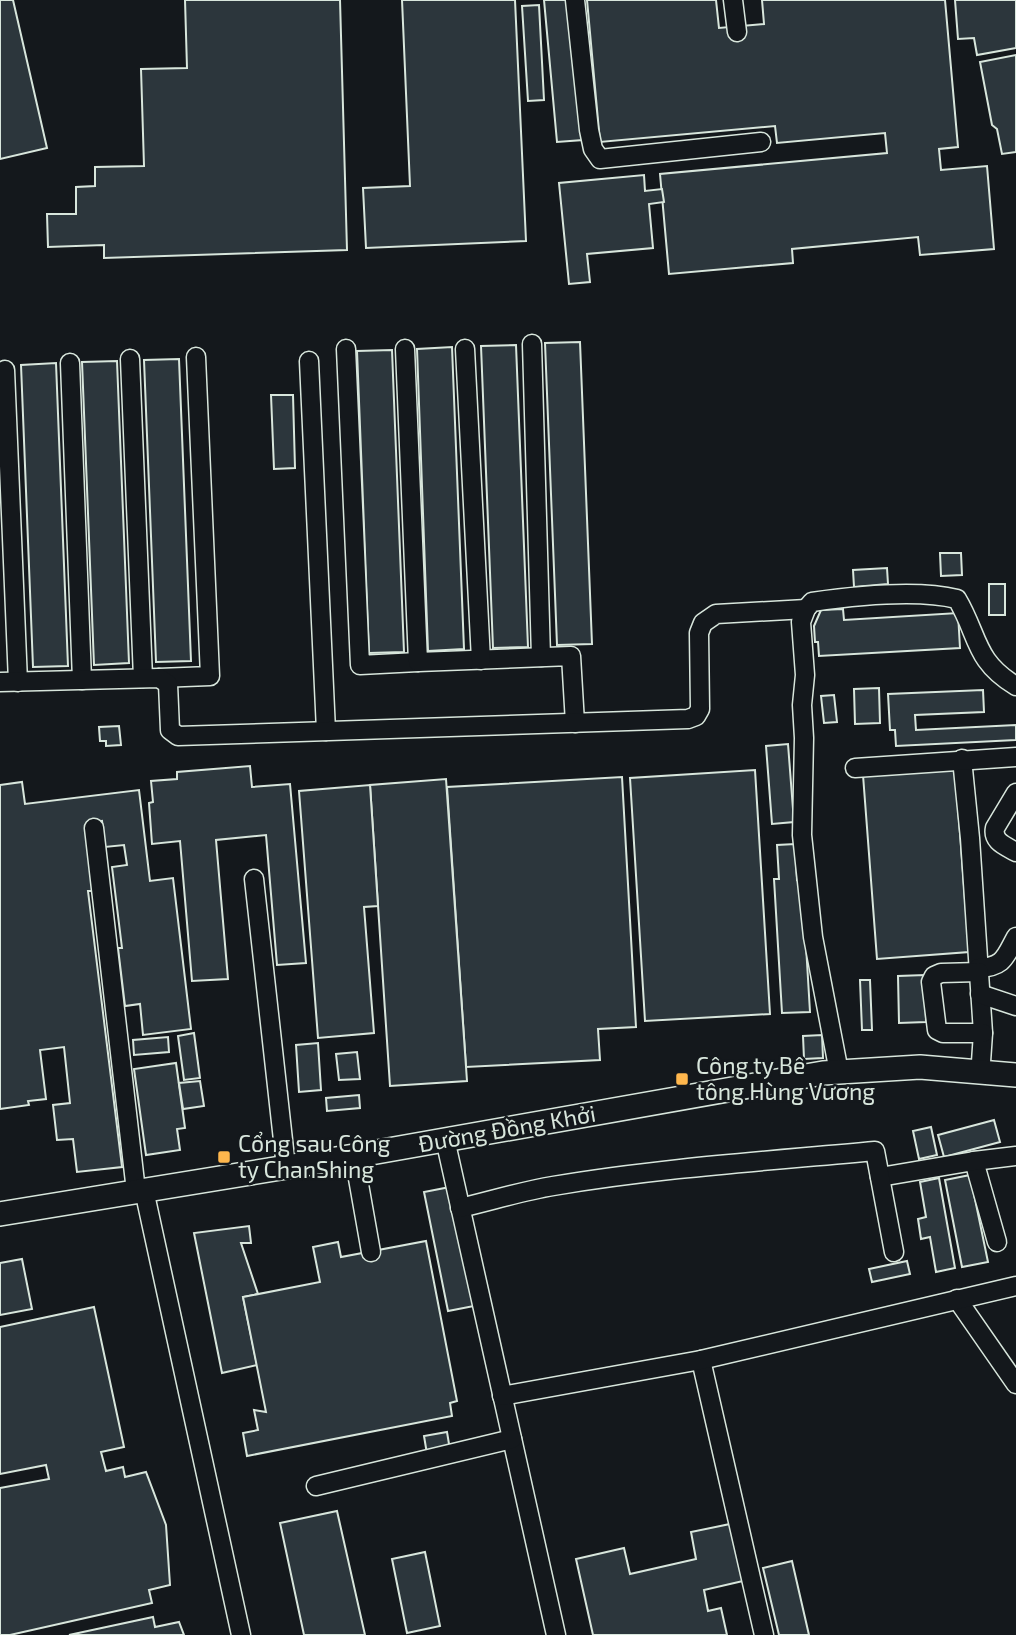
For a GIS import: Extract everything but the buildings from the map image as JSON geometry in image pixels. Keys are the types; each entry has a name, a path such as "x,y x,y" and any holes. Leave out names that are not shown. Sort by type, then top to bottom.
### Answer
{"main road":[{"name":"Đường Đồng Khởi","path":"0,1214 839,1072 920,1067 1016,1075"}],"lane":[{"path":"575,0 589,130 593,149 600,159 761,142"},
{"path":"733,0 737,32"},
{"path":"532,344 541,657"},
{"path":"346,349 360,665 571,656 575,723"},
{"path":"405,349 418,662"},
{"path":"465,349 481,660"},
{"path":"5,370 9,682 210,676 197,357"},
{"path":"130,359 151,678"},
{"path":"309,361 326,731"},
{"path":"70,363 82,680"},
{"path":"839,1072 813,937 802,835 802,705 805,675 802,622 806,609 812,602 845,598 939,595 957,599 980,653 1001,677 1016,686"},
{"path":"151,678 168,684 170,730 174,736 688,719 696,716 700,709 699,633 703,623 716,614 806,609"},
{"path":"855,768 1016,757"},
{"path":"962,760 983,1033 981,1062"},
{"path":"1016,793 993,835 995,840 1016,852"},
{"path":"94,828 140,1190 241,1635"},
{"path":"970,838 993,835"},
{"path":"254,879 286,1167"},
{"path":"983,1033 943,1033 937,1030 931,982 934,976 941,973 993,967 1002,962 1016,937"},
{"path":"980,994 1016,1006"},
{"path":"445,1139 556,1635"},
{"path":"460,1209 551,1186 876,1151 894,1252"},
{"path":"354,1156 370,1252"},
{"path":"880,1177 1016,1156"},
{"path":"974,1161 997,1242"},
{"path":"502,1396 701,1360 1016,1286"},
{"path":"957,1299 1016,1384"},
{"path":"701,1360 764,1635"},
{"path":"316,1486 512,1439"}],"place":[{"name":"Công ty Bê tông Hùng Vương","path":"682,1079"},
{"name":"Cổng sau Công ty ChanShing","path":"224,1157"}]}
